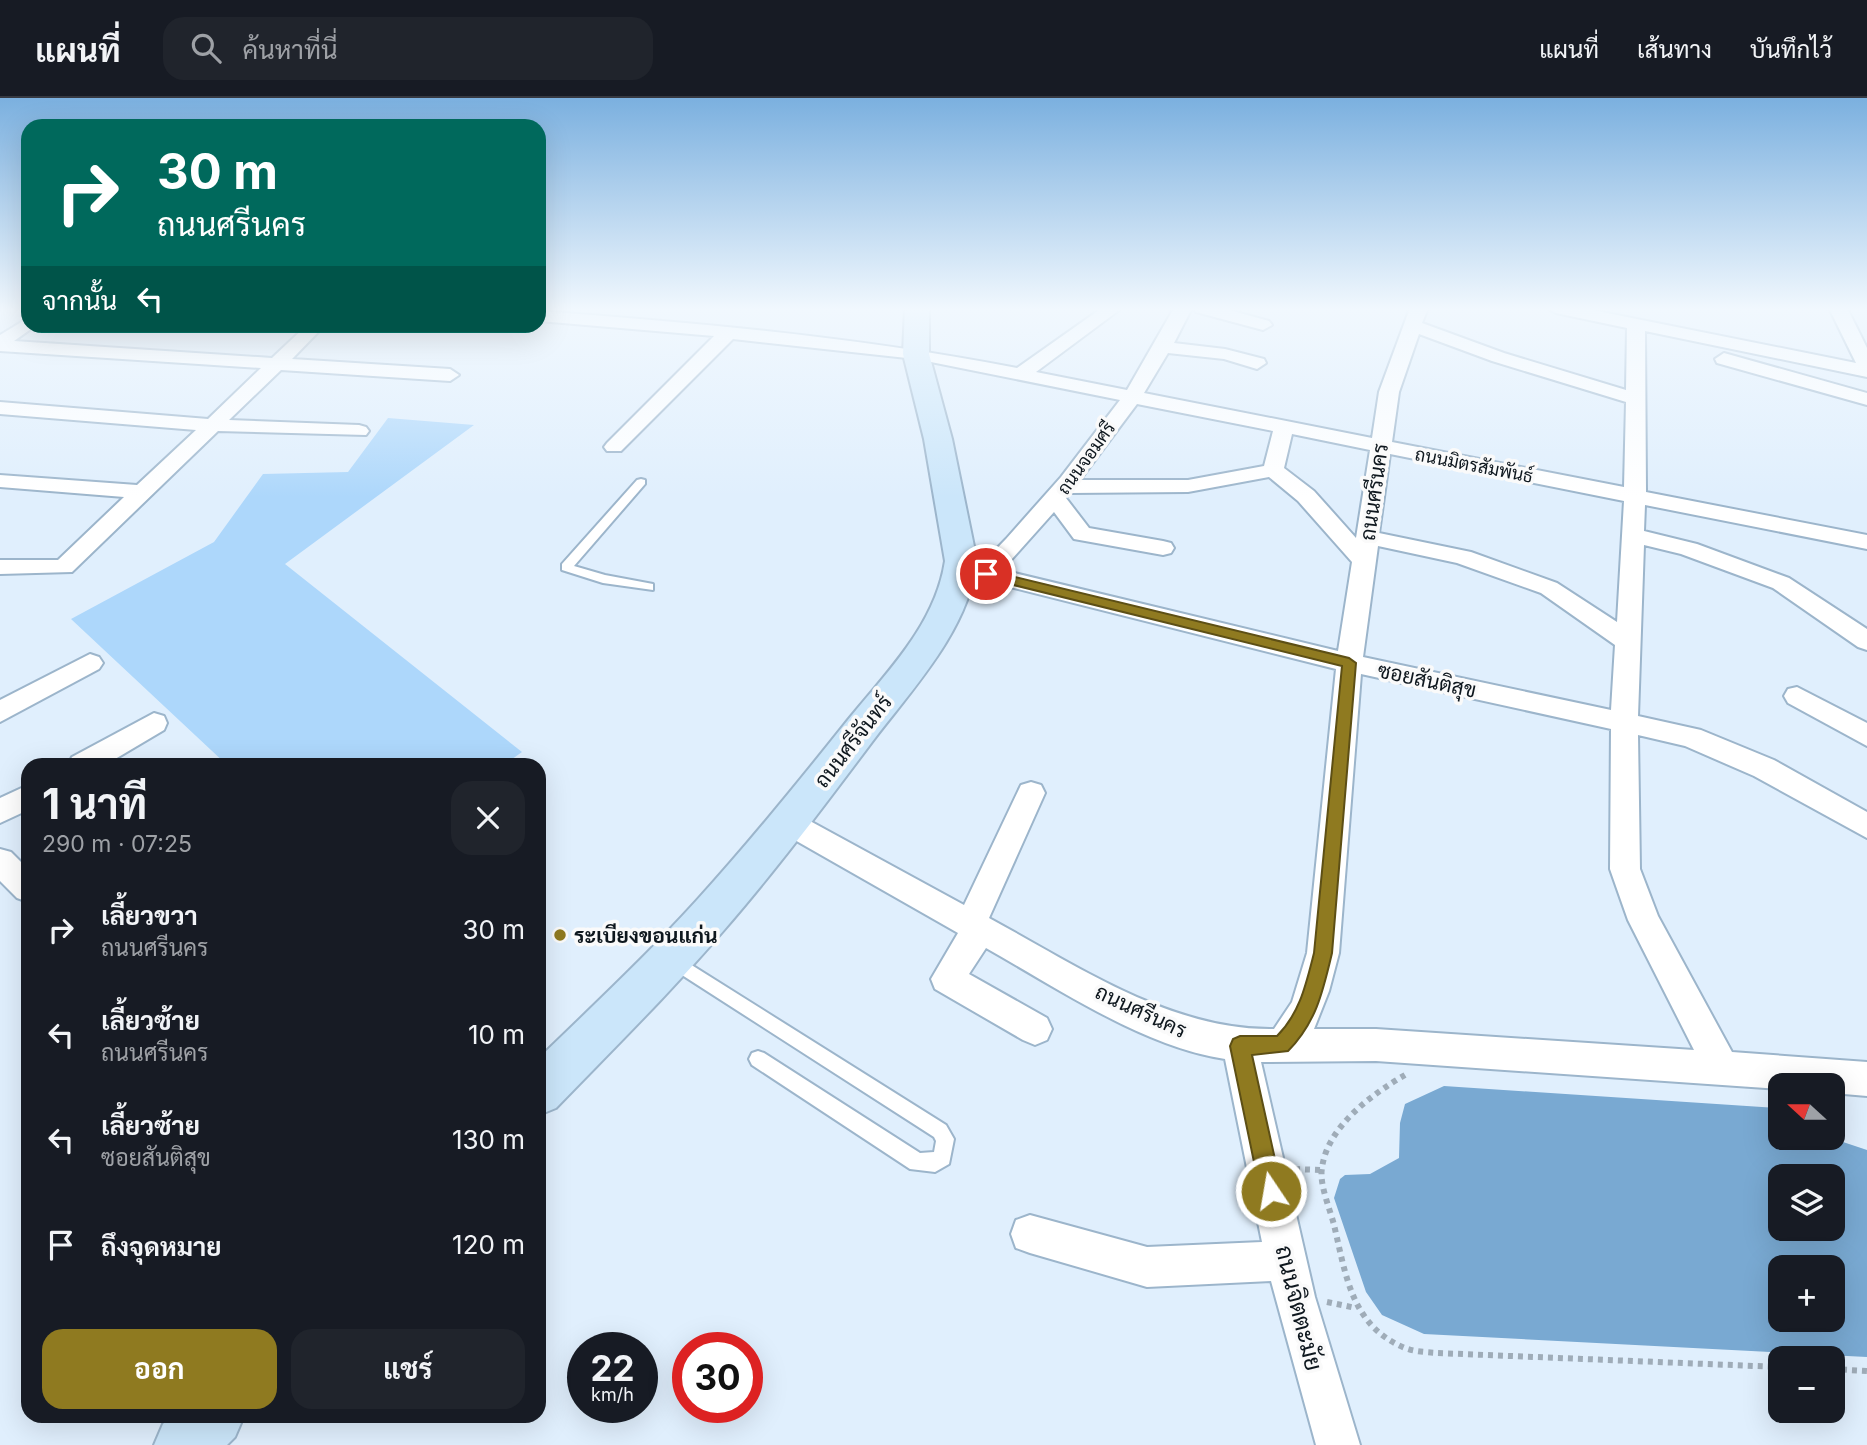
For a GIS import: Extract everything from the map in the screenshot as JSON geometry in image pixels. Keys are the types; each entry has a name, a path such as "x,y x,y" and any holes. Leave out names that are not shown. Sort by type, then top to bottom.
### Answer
{"main road":[{"name":"ถนนศรีจันทร์","path":"546,1084 670,958 789,822 902,678 954,598 973,576 961,561 937,439 920,371"},
{"path":"184,1445 207,1423"}],"street":[{"path":"0,567 64,567 269,371"},
{"path":"378,371 450,375"},
{"path":"614,447 690,371"},
{"name":"ถนนมิตรสัมพันธ์","path":"1005,371 1381,448 1867,542"},
{"path":"1021,374 1025,371"},
{"name":"ถนนจอมศรี","path":"973,576 1060,494 1149,371"},
{"name":"ถนนศรีนคร","path":"789,822 975,928 1162,1025 1240,1046 1282,1045 1298,1028 1314,990 1323,953 1349,663 1389,392 1395,371"},
{"path":"1543,371 1634,399"},
{"path":"1635,371 1635,495 1624,723 1625,869 1644,920 1722,1068"},
{"path":"1765,371 1867,399"},
{"path":"0,408 212,425 359,431"},
{"path":"1273,470 1284,426"},
{"path":"1163,548 1082,534 1060,494 1188,486 1237,479 1273,470"},
{"path":"1273,470 1366,549 1463,557 1537,583 1558,594 1628,642"},
{"path":"0,481 142,492"},
{"path":"1633,535 1689,549 1781,583 1867,641"},
{"name":"ซอยสันติสุข","path":"973,576 1349,663 1691,737 1764,768 1867,827"},
{"path":"0,712 90,663"},
{"path":"1797,696 1867,736"},
{"path":"94,758 154,723"},
{"path":"1031,793 975,928 947,979 1035,1029"},
{"path":"0,812 21,800"},
{"path":"0,861 21,881"},
{"path":"1282,1045 1376,1045 1867,1079"},
{"name":"ถนนจิตตะมัย","path":"1240,1046 1287,1261 1338,1445"},
{"path":"1030,1234 1147,1267 1287,1261"}],"lane":[{"path":"641,482 566,567 603,579 649,587"},
{"path":"670,958 940,1131 945,1139 942,1157 935,1163 918,1162 758,1059"}],"path":[{"path":"1417,1072 1406,1074 1390,1083 1365,1104 1324,1153 1321,1170 1347,1279 1357,1308 1382,1335 1407,1349 1437,1353 1768,1367"},
{"path":"1845,1370 1867,1371"}],"shaded area":[{"path":"388,418 474,425 285,564 522,752 514,758 220,758 71,619 214,542 263,474 348,472"},
{"path":"1444,1086 1768,1107 1768,1150 1845,1150 1845,1143 1867,1150 1867,1357 1845,1356 1845,1346 1768,1346 1768,1352 1424,1334 1382,1315 1366,1292 1334,1198 1340,1179 1345,1175 1370,1174 1399,1158 1400,1123 1405,1104"}],"place":[{"name":"ระเบียงขอนแก่น","path":"560,935"}],"route":[{"path":"986,574 1349,663 1323,953 1314,990 1298,1028 1282,1045 1240,1046 1271,1191"}]}
